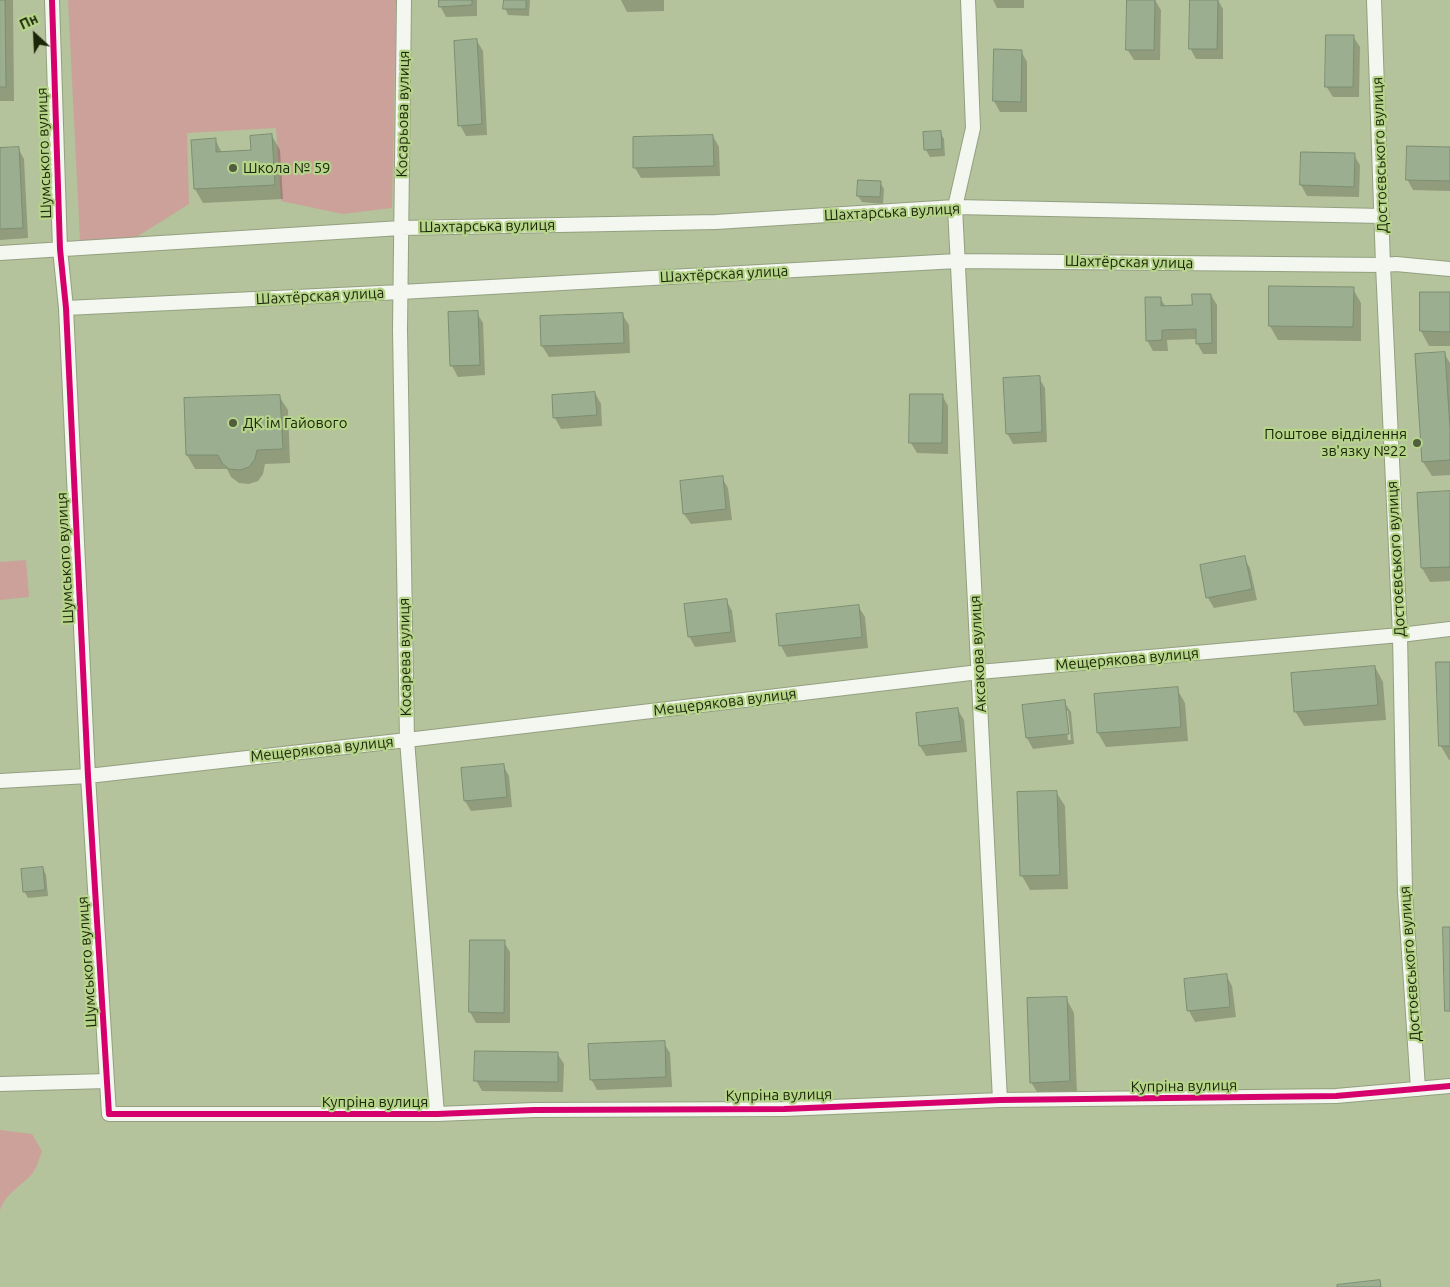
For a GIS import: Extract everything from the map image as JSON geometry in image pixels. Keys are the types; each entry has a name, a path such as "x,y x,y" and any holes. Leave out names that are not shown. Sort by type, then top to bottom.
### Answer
{"street":[{"name":"Шумського вулиця","path":"52,0 60,249 66,308 88,776 109,1114"},
{"name":"Косарьова вулиця","path":"401,228 404,0"},
{"name":"Аксакова вулиця","path":"968,0 973,128 955,207 1000,1100"},
{"name":"Достоєвського вулиця","path":"1374,0 1383,265 1400,635 1405,892 1418,1089"},
{"name":"Шахтарська вулиця","path":"0,253 401,228 716,222 955,207 1382,216"},
{"name":"Косарева вулиця","path":"401,228 400,292 407,740 437,1114"},
{"name":"Шахтёрская улица","path":"66,308 400,292 958,261 1396,264 1450,269"},
{"name":"Мещерякова вулиця","path":"0,781 88,776 979,672 1450,629"},
{"path":"0,1084 107,1080"},
{"name":"Купріна вулиця","path":"109,1114 437,1114 534,1110 784,1109 1000,1100 1328,1096 1372,1094 1450,1086"}],"shaded area":[{"path":"68,0 396,0 392,208 343,214 281,201 276,128 187,133 189,204 130,241 80,241"},
{"path":"26,560 29,597 0,600 0,562"},
{"path":"0,1130 32,1134 42,1151 34,1172 5,1200 0,1211"}],"building":[{"path":"0,0 5,0 6,87 0,87"},
{"path":"439,0 472,0 472,5 439,7"},
{"path":"504,0 526,0 526,9 503,9"},
{"path":"1127,0 1155,0 1154,50 1126,50"},
{"path":"1190,0 1218,0 1217,49 1189,49"},
{"path":"1326,35 1354,35 1353,87 1325,87"},
{"path":"477,39 482,124 458,126 454,41"},
{"path":"994,49 1022,50 1021,102 993,101"},
{"path":"941,131 942,149 924,150 923,132"},
{"name":"Школа № 59","path":"272,134 275,185 194,189 191,140 216,138 216,152 251,150 250,136"},
{"path":"713,135 714,166 633,168 633,137"},
{"path":"1407,146 1450,147 1450,181 1406,180"},
{"path":"19,147 23,228 0,229 0,148"},
{"path":"1301,152 1355,153 1354,187 1300,185"},
{"path":"858,180 881,181 880,197 857,196"},
{"path":"1269,286 1354,287 1353,327 1269,326"},
{"path":"1420,292 1450,292 1450,332 1420,331"},
{"path":"1192,294 1211,294 1212,343 1196,344 1196,329 1162,330 1162,340 1146,341 1145,297 1161,297 1161,306 1192,305"},
{"path":"478,311 480,365 450,366 448,312"},
{"path":"623,313 624,343 541,346 540,316"},
{"path":"1445,352 1450,460 1422,462 1415,354"},
{"path":"1040,376 1042,432 1006,434 1003,378"},
{"path":"595,392 597,415 553,418 552,395"},
{"path":"910,394 943,394 942,443 909,443"},
{"name":"ДК ім Гайового","path":"280,395 283,449 257,450 255,459 249,467 240,470 229,469 222,463 218,455 186,455 184,398"},
{"path":"723,476 726,509 683,514 680,481"},
{"path":"1450,491 1450,567 1421,568 1417,493"},
{"path":"1245,556 1252,589 1206,598 1200,565"},
{"path":"727,599 731,632 688,637 684,604"},
{"path":"859,605 862,637 779,646 776,614"},
{"path":"1436,662 1450,662 1450,746 1439,746"},
{"path":"1375,666 1378,705 1294,712 1291,673"},
{"path":"1178,687 1181,727 1097,733 1094,694"},
{"path":"1065,700 1069,734 1026,738 1022,705"},
{"path":"958,708 962,741 919,746 916,713"},
{"path":"504,764 507,797 464,801 461,768"},
{"path":"1057,791 1060,875 1020,876 1017,792"},
{"path":"43,867 45,890 23,892 21,869"},
{"path":"1443,927 1450,927 1450,1011 1445,1011"},
{"path":"470,940 505,940 504,1013 469,1012"},
{"path":"1227,974 1230,1007 1187,1011 1184,979"},
{"path":"1067,997 1070,1081 1030,1083 1027,998"},
{"path":"665,1041 666,1077 590,1080 588,1044"},
{"path":"475,1051 558,1052 558,1082 474,1081"},
{"path":"1380,1280 1381,1287 1337,1287 1337,1285"}],"cycle path":[{"path":"52,0 60,249 66,308 88,776 109,1114 437,1114 534,1110 784,1109 1000,1100 1336,1096 1450,1086"}],"place":[{"name":"Школа № 59","path":"233,168"},
{"name":"ДК ім Гайового","path":"233,423"},
{"name":"Поштове відділення зв'язку №22","path":"1417,443"}]}
